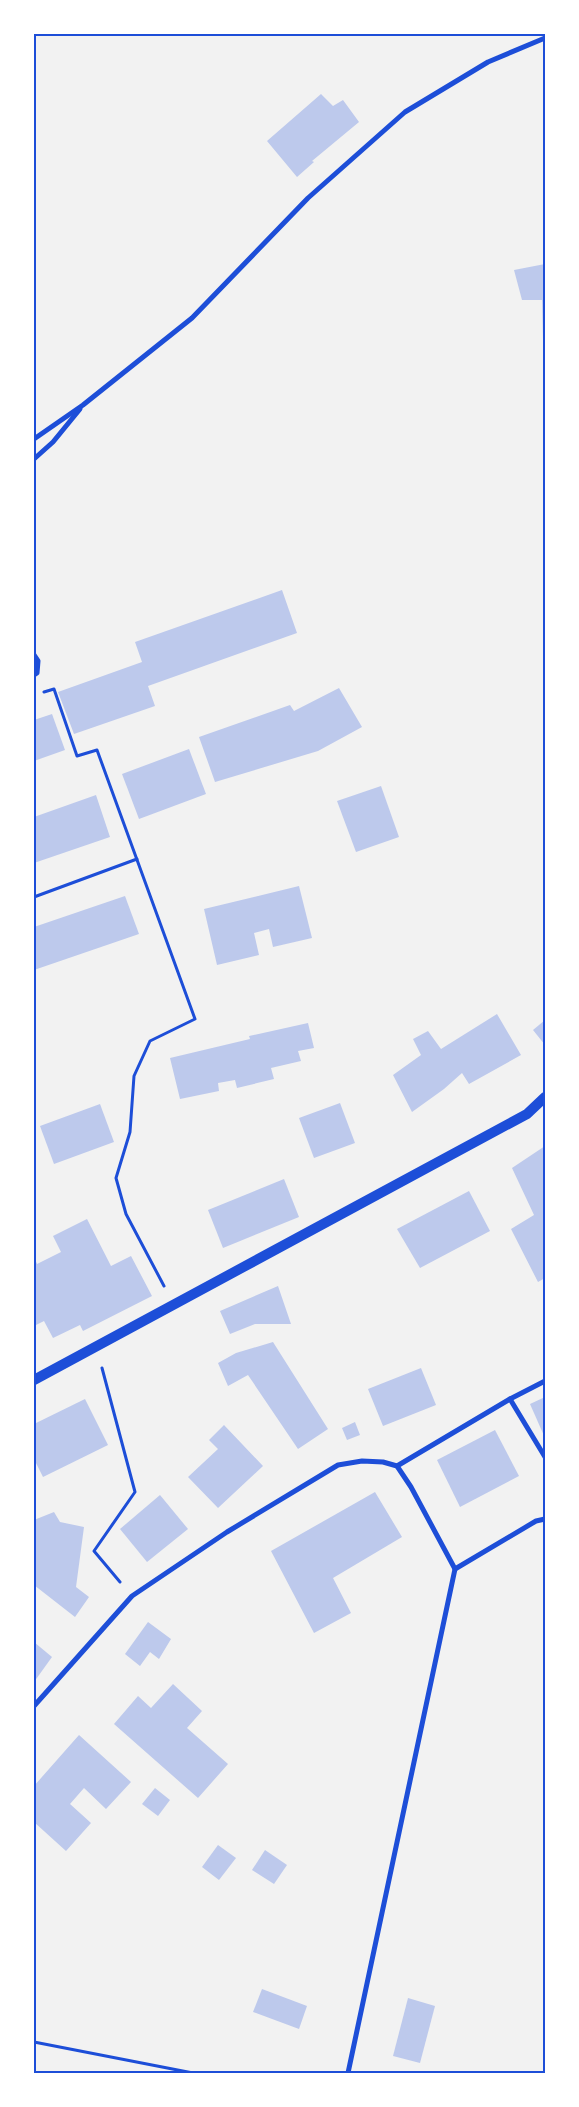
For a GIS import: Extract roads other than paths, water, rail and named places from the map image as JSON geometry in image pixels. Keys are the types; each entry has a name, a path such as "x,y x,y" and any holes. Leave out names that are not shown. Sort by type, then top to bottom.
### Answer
{"main road":[{"path":"34,1380 527,1114 545,1097"}],"street":[{"path":"34,439 83,405 192,318 308,198 405,112 488,62 545,38"},
{"path":"34,459 53,442 83,405"},
{"path":"34,655 38,661 36,674"},
{"path":"397,1466 510,1399 545,1381"},
{"path":"510,1399 545,1457"},
{"path":"34,1706 132,1596 227,1532 338,1465 362,1461 383,1462 397,1466 411,1487 455,1569 348,2073"},
{"path":"455,1569 536,1521 545,1518"}]}
